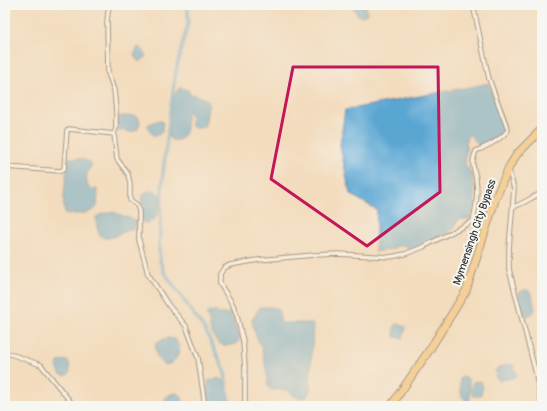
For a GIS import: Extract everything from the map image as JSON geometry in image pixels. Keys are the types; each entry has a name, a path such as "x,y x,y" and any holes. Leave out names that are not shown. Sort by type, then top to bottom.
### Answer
{"highway":[{"name":"Mymensingh City Bypass","path":"391,406 430,349 466,291 496,197 509,168 517,154 542,129"}],"street":[{"path":"109,5 107,21 108,73 114,90 116,112 116,128 114,134 117,159 128,174 130,184 130,200 138,205 140,240 148,274 186,326 198,358 205,406"},
{"path":"245,406 243,342 233,305 220,284 220,274 224,268 230,265 258,260 314,255 338,254 390,257 405,254 423,247 473,221 476,209 477,194 476,178 472,165 476,151 486,148 508,130 489,79 473,5"},
{"path":"5,167 61,171 64,169 67,130 114,134"},
{"path":"509,168 514,189 509,248 509,269 535,370 542,406"},
{"path":"512,207 524,203 532,197 542,193"},
{"path":"5,352 41,365 74,406"}],"highlighted area":[{"path":"293,67 438,67 440,192 367,246 271,179"}],"water":[{"path":"353,5 366,5 367,14 364,16 358,15"},
{"path":"139,47 144,51 145,58 139,62 134,55"},
{"path":"488,83 504,123 505,131 490,143 481,147 470,135 467,136 465,164 473,176 475,204 470,219 460,219 456,222 455,228 427,243 408,250 406,245 394,247 394,249 375,252 377,210 350,194 340,145 345,110"},
{"path":"179,88 188,90 190,94 209,101 205,126 202,128 194,128 191,126 190,112 187,112 184,135 177,140 171,140 169,135 171,111"},
{"path":"135,116 139,118 140,122 138,129 131,132 118,130 118,117"},
{"path":"159,120 163,122 162,132 159,135 154,136 150,132 147,125"},
{"path":"69,158 83,159 91,163 91,167 87,174 87,182 89,188 97,189 97,207 87,213 65,213 63,200 67,166 66,160"},
{"path":"149,191 157,192 159,194 159,208 156,217 153,220 144,223 140,213 142,196"},
{"path":"113,212 134,220 137,222 136,227 110,238 100,236 97,228 96,217 101,214"},
{"path":"524,290 528,290 531,294 535,308 534,312 528,316 525,315 519,298 519,293"},
{"path":"260,307 272,307 278,309 280,321 282,323 310,323 313,325 310,390 307,397 298,398 288,390 272,390 268,387 264,357 254,331 252,320"},
{"path":"216,311 219,314 230,313 240,337 236,343 225,346 215,339 210,330 206,314"},
{"path":"398,324 406,327 403,338 394,337 394,327"},
{"path":"167,338 175,339 179,346 178,356 172,363 165,365 160,361 157,355 156,342"},
{"path":"65,360 69,362 70,373 66,376 60,374 57,367 58,362"},
{"path":"510,364 514,366 517,375 512,378 499,381 496,378 495,371 499,367"},
{"path":"462,376 468,379 469,382 470,400 466,401 460,390 460,378"},
{"path":"216,378 223,380 232,406 210,406 206,393 209,380"},
{"path":"481,381 483,387 481,395 473,396 471,389 473,382"},
{"path":"177,393 182,398 183,406 166,406 164,398 171,394"}],"waterway":[{"path":"188,5 188,23 177,66 163,174 159,247 160,261 164,272 205,330 221,363 225,373 229,406"}]}
